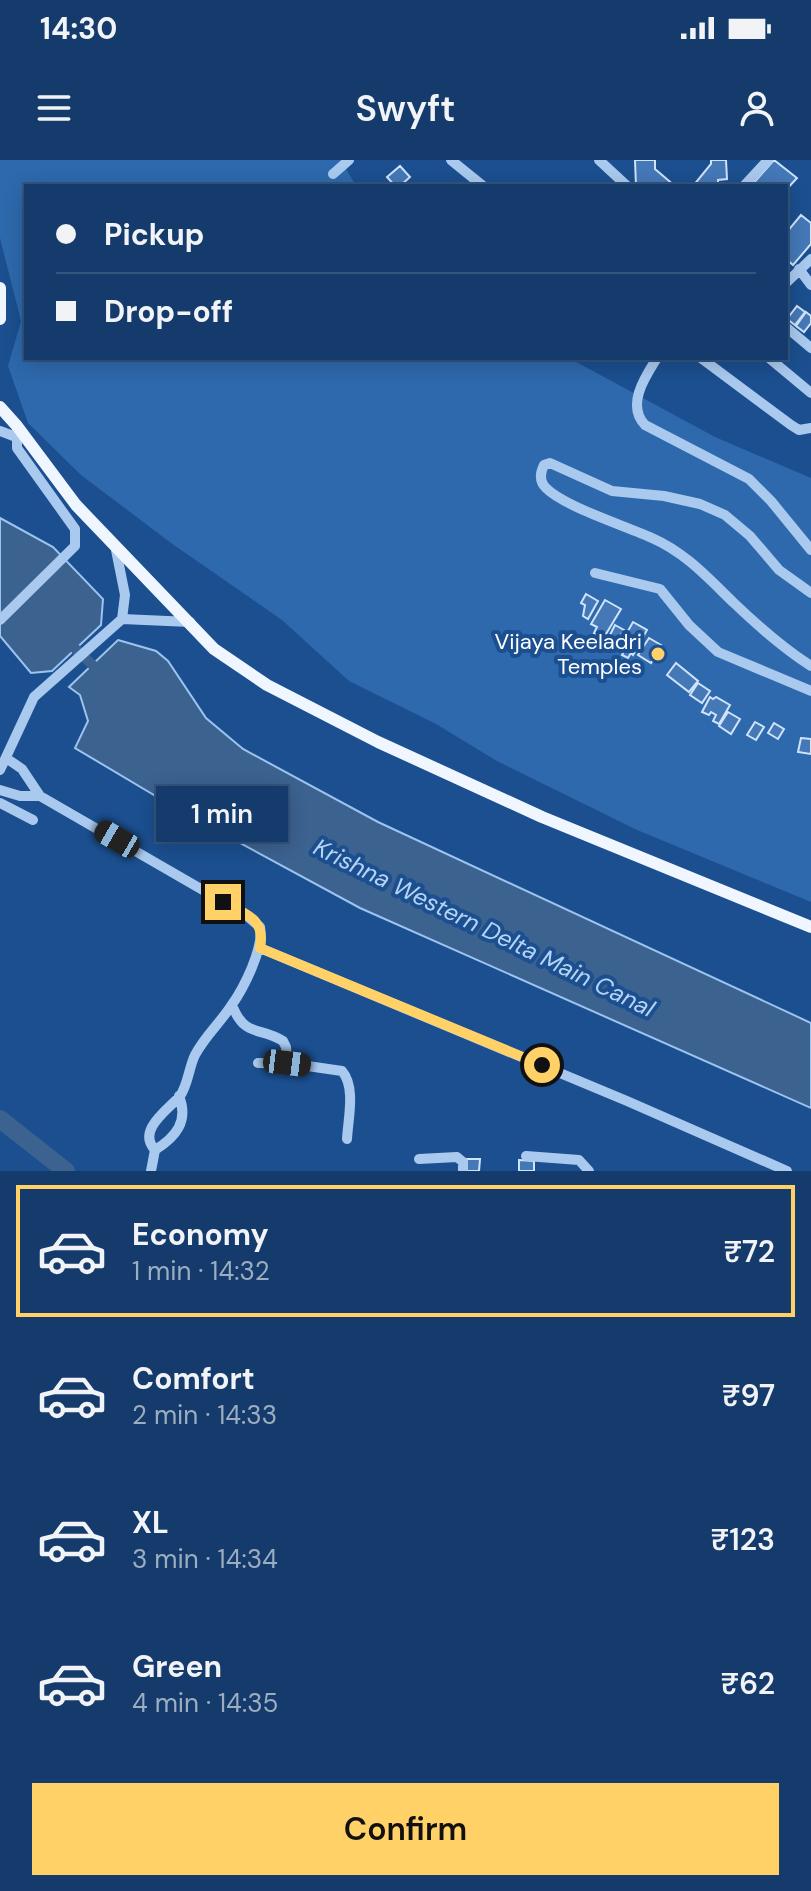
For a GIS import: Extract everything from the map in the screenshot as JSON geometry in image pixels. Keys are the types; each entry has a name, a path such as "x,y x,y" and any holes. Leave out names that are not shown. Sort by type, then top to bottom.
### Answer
{"main road":[{"path":"0,288 0,319"},
{"path":"0,407 76,505 214,649 267,685 378,742 542,817 811,927"}],"street":[{"path":"333,174 349,160"},
{"path":"451,160 481,184"},
{"path":"599,160 625,184"},
{"path":"746,184 768,160"},
{"path":"788,281 811,259"},
{"path":"799,269 811,285"},
{"path":"788,329 811,348"},
{"path":"656,360 637,398 640,420 749,479 811,550"},
{"path":"704,360 791,425 806,431 811,428"},
{"path":"771,360 811,393"},
{"path":"0,431 16,431 17,448 75,529 75,546 0,620"},
{"path":"811,593 779,570 744,530 725,515 700,504 664,496 612,491 550,463 544,465 541,471 545,487 555,494 612,523 670,546 688,558 753,620 811,666"},
{"path":"115,545 125,595 119,622 38,692 2,765 22,769 40,796 246,915 260,927 260,948 232,1005 208,1033 194,1056 179,1096 154,1123 150,1146 155,1150"},
{"path":"595,573 660,589 689,625 718,652 811,691"},
{"path":"119,622 190,622"},
{"path":"0,790 20,796 40,796"},
{"path":"0,803 33,820"},
{"path":"260,948 787,1171"},
{"path":"232,1005 241,1024 248,1029 283,1041 287,1063"},
{"path":"258,1063 287,1063 342,1071 350,1092 347,1139"},
{"path":"151,1171 155,1150 166,1143 181,1125 183,1105 179,1096"},
{"path":"526,1156 579,1160 589,1171"},
{"path":"419,1159 457,1157 463,1162 463,1171"}],"shaded area":[{"path":"0,160 341,160 355,184 24,184 24,360 573,360 715,437 811,478 811,902 637,830 497,761 436,724 349,681 282,620 171,543 81,475 28,423 8,366 21,321 0,238"}],"water":[{"path":"0,518 53,547 103,599 101,625 52,671 31,673 0,636"},
{"path":"118,640 156,651 168,661 206,718 243,749 378,822 811,1023 811,1108 360,908 179,810 75,748 88,721 80,695 69,687"}],"building":[{"path":"635,160 655,160 655,169 673,184 636,184"},
{"path":"711,160 726,160 727,179 718,180 718,184 695,184"},
{"path":"774,160 797,178 788,188 788,184 753,184"},
{"path":"400,166 410,177 402,184 393,184 387,177"},
{"path":"801,215 811,223 811,244 793,265 788,261 788,231"},
{"path":"797,306 805,312 795,325 788,318"},
{"path":"806,312 811,316 811,323 804,332 796,326"},
{"path":"586,594 598,601 588,619 583,616 585,605 581,603"},
{"path":"605,600 621,609 606,634 602,632 599,636 594,633 597,627 591,624"},
{"path":"633,622 647,630 633,655 631,653 628,658 622,655 625,649 620,645"},
{"path":"615,625 624,630 613,646 608,643"},
{"path":"649,638 661,645 651,663 638,655"},
{"path":"676,663 698,681 689,692 667,675"},
{"path":"698,683 710,691 702,703 690,695"},
{"path":"710,697 730,705 719,724 713,721 716,715 702,712"},
{"path":"728,712 740,719 731,734 719,726"},
{"path":"755,722 764,727 756,740 747,735"},
{"path":"774,723 784,729 778,739 768,733"},
{"path":"801,738 811,739 811,754 798,752"},
{"path":"467,1159 480,1159 479,1171 466,1171"},
{"path":"519,1160 534,1161 534,1171 519,1171"}],"waterway":[{"name":"Krishna Western Delta Main Canal","path":"66,640 100,672"},
{"path":"0,1119 66,1171"}],"place":[{"name":"Vijaya Keeladri Temples","path":"658,654"}],"route":[{"path":"223,902 257,922 261,933 260,948 542,1065"}]}
